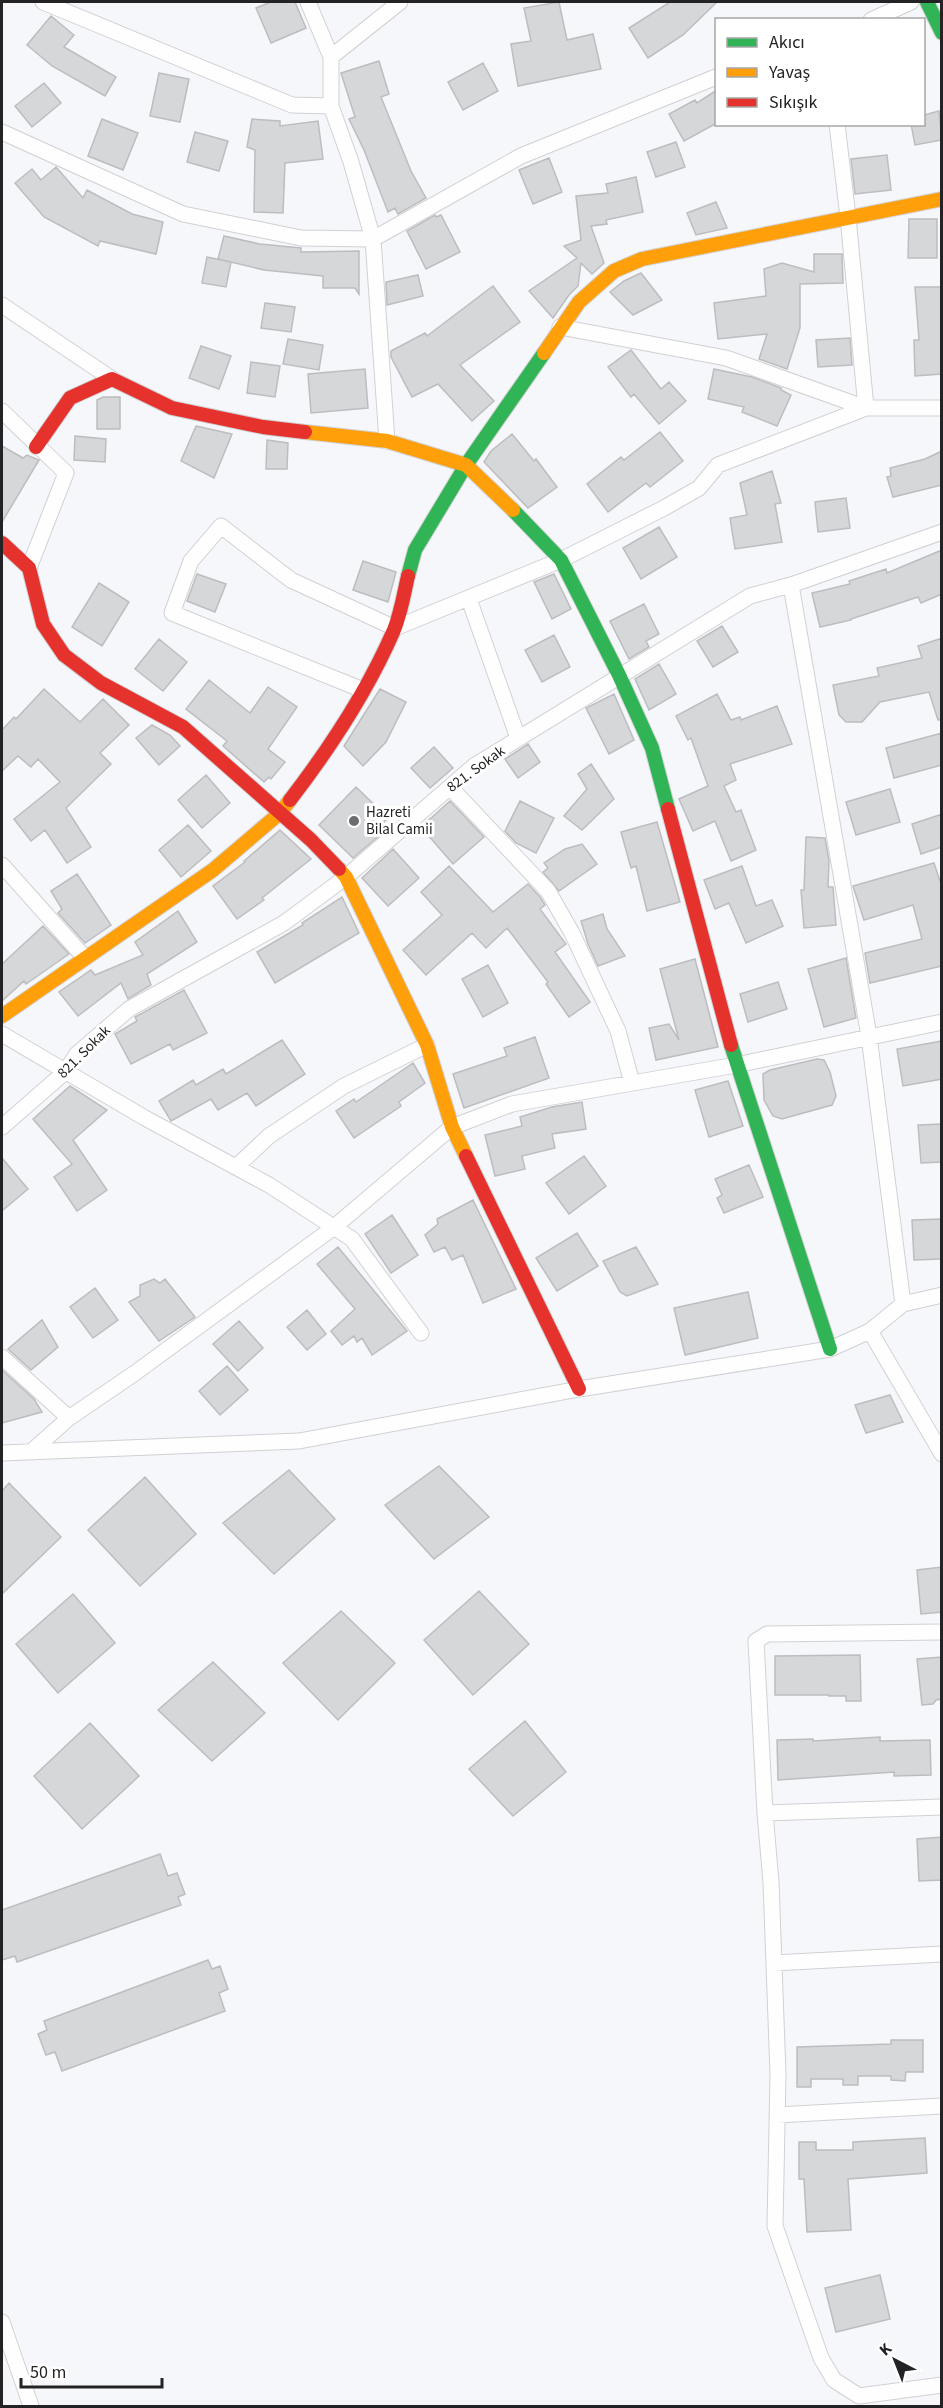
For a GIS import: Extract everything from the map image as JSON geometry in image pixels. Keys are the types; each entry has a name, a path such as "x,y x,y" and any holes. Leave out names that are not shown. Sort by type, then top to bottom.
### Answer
{"street":[{"path":"43,2 292,105 330,106"},
{"path":"308,2 331,57 330,106 351,162 373,238 387,441"},
{"path":"331,57 400,2"},
{"path":"875,18 911,2"},
{"path":"927,2 942,33"},
{"path":"2,132 183,214 302,238 373,238 521,156 715,77"},
{"path":"837,126 866,408"},
{"path":"2,1016 213,870 280,813 318,763 363,690 395,628 415,550 466,465 579,302 614,271 642,259 942,199"},
{"path":"2,305 112,379 172,408 263,427 387,441 466,465 488,484 561,560 620,675 652,748 736,1065 830,1349"},
{"path":"560,327 726,358 866,408 942,408"},
{"path":"36,447 70,398 112,379"},
{"path":"363,690 172,613 191,561 221,526 291,580 395,628 561,560 699,488 718,465 866,408"},
{"path":"2,411 36,447 66,474 29,568"},
{"name":"821. Sokak","path":"2,1127 64,1072 77,1054 129,1009 284,923 346,877 474,766 518,738 750,596 791,585 942,532"},
{"path":"2,543 29,568 43,624 64,655 101,683 183,727 311,840 346,877 427,1045 452,1127 579,1389"},
{"path":"791,585 869,1036 903,1304"},
{"path":"469,599 518,738"},
{"path":"450,787 548,891 572,933 618,1031 632,1083"},
{"path":"2,865 85,958"},
{"path":"33,1450 69,1418 135,1373 333,1228 452,1127 512,1104 736,1065 942,1022"},
{"path":"2,1034 64,1072 268,1185 352,1239 421,1333"},
{"path":"236,1167 269,1136 344,1086 427,1045"},
{"path":"2,1453 299,1441 579,1389 830,1349 870,1331 903,1304 942,1295"},
{"path":"870,1331 942,1454"},
{"path":"2,1357 69,1418"},
{"path":"942,1632 767,1634 756,1641 774,1964 777,2115 776,2226 821,2358 834,2380 859,2396 942,2385"},
{"path":"765,1814 942,1807"},
{"path":"774,1964 942,1953"},
{"path":"777,2115 942,2106"},
{"path":"2,2322 31,2406"}],"building":[{"path":"271,2 295,2 306,28 271,43 256,8"},
{"path":"559,2 567,40 593,34 601,69 518,86 511,44 531,41 524,8"},
{"path":"670,2 717,2 683,35 648,58 629,28"},
{"path":"51,16 74,35 64,47 116,77 105,96 52,66 27,45"},
{"path":"379,61 389,94 381,97 411,171 426,198 398,214 395,208 388,212 364,150 349,119 355,117 341,73"},
{"path":"483,63 498,91 463,110 448,82"},
{"path":"159,73 189,79 180,122 150,116"},
{"path":"44,83 61,103 32,127 15,106"},
{"path":"715,91 715,124 684,141 669,114 695,100 697,103"},
{"path":"939,111 942,140 915,145 911,126 925,126 925,115"},
{"path":"102,119 138,133 123,170 88,156"},
{"path":"252,119 280,121 280,126 318,121 323,159 285,163 283,213 254,212 255,150 247,147"},
{"path":"195,132 228,141 219,171 187,162"},
{"path":"676,142 685,167 656,177 647,152"},
{"path":"887,155 891,190 855,194 851,159"},
{"path":"549,158 562,192 533,204 519,170"},
{"path":"56,167 83,198 87,190 132,214 163,222 156,254 100,241 98,246 44,217 15,183 32,169 41,180"},
{"path":"636,177 643,212 606,220 607,224 591,226 604,263 592,274 581,263 578,286 553,318 529,291 577,258 564,246 581,240 576,196 608,193 606,184"},
{"path":"716,202 727,228 696,235 687,213"},
{"path":"435,215 436,217 441,215 460,252 426,269 407,231"},
{"path":"909,219 937,219 937,258 908,258"},
{"path":"224,236 260,244 301,248 301,252 359,251 359,294 355,288 323,288 323,276 264,270 218,259"},
{"path":"814,254 842,254 843,283 800,284 800,328 787,369 759,359 767,334 718,339 714,303 766,296 764,269 782,263 814,272"},
{"path":"207,257 231,262 226,287 202,283"},
{"path":"641,273 662,300 633,315 610,292 624,281"},
{"path":"418,275 423,296 387,305 386,282"},
{"path":"493,286 520,322 460,365 494,401 472,421 438,384 412,397 391,357 391,351 425,333 427,336"},
{"path":"915,287 942,287 942,374 915,376 914,340 919,340"},
{"path":"265,303 295,307 291,332 261,328"},
{"path":"850,338 852,365 818,367 816,340"},
{"path":"288,339 323,345 319,370 283,364"},
{"path":"201,346 231,356 219,389 189,378"},
{"path":"631,350 661,389 669,382 686,401 659,424 634,394 631,397 608,367"},
{"path":"251,362 280,366 275,397 247,393"},
{"path":"365,369 368,408 311,413 308,374"},
{"path":"714,369 752,377 781,388 791,395 777,426 742,412 744,407 708,399"},
{"path":"103,397 120,397 120,429 97,429 97,400"},
{"path":"196,426 232,434 214,478 181,461"},
{"path":"660,432 683,461 650,487 646,483 608,512 587,484 621,457 624,460"},
{"path":"512,434 534,461 536,459 557,487 528,508 484,462 491,451"},
{"path":"75,436 106,439 105,462 74,460"},
{"path":"267,440 288,443 287,469 266,469"},
{"path":"2,446 23,458 27,455 39,460 2,522"},
{"path":"942,451 942,485 893,497 887,477 891,476 890,468 925,459"},
{"path":"772,471 781,503 775,504 782,542 735,549 730,518 747,515 740,483"},
{"path":"846,498 850,528 818,532 815,502"},
{"path":"659,527 677,557 641,579 623,548"},
{"path":"942,550 942,594 921,603 918,597 851,620 820,627 812,593 850,584 849,581 886,569 887,573"},
{"path":"363,561 396,572 388,602 353,590"},
{"path":"197,574 226,584 215,612 187,601"},
{"path":"554,574 571,609 552,619 534,582"},
{"path":"99,583 129,602 102,646 72,627"},
{"path":"644,604 659,634 646,641 649,647 629,659 610,621"},
{"path":"722,626 738,652 713,667 697,641"},
{"path":"554,635 570,667 542,682 525,650"},
{"path":"942,638 942,720 938,720 929,692 880,702 862,722 846,722 839,715 833,685 879,676 877,668 922,658 918,646"},
{"path":"159,639 187,662 163,691 135,669"},
{"path":"659,664 676,694 649,710 635,679"},
{"path":"209,680 250,713 268,687 297,707 268,749 285,762 271,779 269,777 264,782 223,746 227,741 186,709"},
{"path":"44,689 80,722 103,699 129,725 100,753 111,764 66,808 91,847 67,863 45,830 31,841 14,819 60,782 38,759 31,767 18,756 2,771 2,730 14,717 16,719"},
{"path":"380,689 406,702 386,742 363,766 344,746"},
{"path":"614,694 634,740 609,754 586,708"},
{"path":"717,694 731,720 740,717 741,720 777,706 792,744 730,764 736,780 724,786 736,812 741,810 756,850 731,861 715,821 693,831 679,799 708,786 691,738 688,740 676,716"},
{"path":"152,725 170,735 180,746 159,765 136,738"},
{"path":"942,733 942,765 894,778 886,748"},
{"path":"528,744 540,762 518,778 505,759"},
{"path":"434,747 453,768 430,788 411,768"},
{"path":"591,764 614,799 582,830 564,816 587,789 578,774"},
{"path":"206,775 230,803 202,828 178,800"},
{"name":"Hazreti Bilal Camii","path":"356,787 388,818 376,830 380,835 353,858 319,825"},
{"path":"890,789 900,822 856,835 846,802"},
{"path":"450,801 484,837 453,864 421,827"},
{"path":"520,801 554,818 536,853 516,843 505,831"},
{"path":"942,814 942,847 921,854 912,824"},
{"path":"657,822 680,902 647,911 636,866 631,868 621,832"},
{"path":"188,825 211,851 181,877 159,850"},
{"path":"280,830 311,859 262,898 264,900 237,919 213,886 245,862"},
{"path":"806,837 825,838 829,861 828,887 833,887 836,925 804,928 801,890 804,890"},
{"path":"582,844 597,864 559,891 543,872 548,868 544,863 565,849"},
{"path":"393,849 419,878 388,906 362,878"},
{"path":"934,863 942,887 942,966 870,983 865,953 922,939 913,905 864,920 853,886"},
{"path":"449,866 493,912 528,884 545,905 540,909 566,944 555,952 590,1002 569,1017 546,984 548,982 507,928 486,948 472,933 426,975 403,950 442,915 421,892"},
{"path":"742,866 756,906 772,900 783,926 746,943 729,903 715,909 704,880"},
{"path":"77,874 111,925 85,943 58,913 62,909 51,891"},
{"path":"342,897 359,933 275,983 257,952 303,925 302,923"},
{"path":"178,911 197,942 147,974 151,985 128,999 121,983 78,1016 59,992 91,970 95,975 143,955 135,942"},
{"path":"603,914 607,929 625,956 598,966 581,921"},
{"path":"43,926 69,954 26,984 24,981 2,1001 2,964"},
{"path":"846,958 856,1018 824,1027 808,969"},
{"path":"695,959 718,1047 656,1060 649,1028 669,1024 679,1040 660,969"},
{"path":"488,965 508,1003 483,1017 462,979"},
{"path":"778,982 787,1009 748,1022 740,994"},
{"path":"184,990 207,1033 173,1050 170,1044 131,1064 115,1034 137,1021 135,1017"},
{"path":"535,1037 549,1078 464,1108 453,1074 507,1056 504,1048"},
{"path":"282,1040 305,1074 256,1106 247,1093 218,1110 211,1099 171,1121 159,1101 193,1080 196,1085 223,1069 226,1074"},
{"path":"942,1041 942,1079 903,1086 897,1049"},
{"path":"817,1059 824,1060 830,1072 836,1096 832,1105 782,1119 773,1116 764,1100 763,1074 770,1070"},
{"path":"413,1063 425,1083 399,1102 401,1106 354,1138 336,1111 354,1099 356,1102"},
{"path":"728,1081 743,1126 709,1137 695,1090"},
{"path":"70,1086 107,1110 73,1140 107,1190 77,1211 54,1177 72,1164 33,1119"},
{"path":"582,1102 586,1129 552,1134 555,1148 522,1156 525,1169 495,1176 485,1135 522,1126 520,1117 552,1107"},
{"path":"942,1124 942,1162 921,1163 918,1125"},
{"path":"584,1156 606,1186 569,1214 546,1183"},
{"path":"2,1158 28,1189 2,1211"},
{"path":"749,1165 763,1197 724,1213 717,1198 722,1195 715,1179"},
{"path":"473,1200 516,1289 483,1303 463,1255 452,1260 445,1247 434,1252 425,1235 438,1224 437,1219"},
{"path":"392,1215 418,1255 391,1273 365,1234"},
{"path":"942,1219 942,1259 914,1260 912,1220"},
{"path":"577,1233 598,1266 557,1291 536,1258"},
{"path":"338,1247 407,1331 372,1355 362,1338 357,1342 354,1336 342,1345 331,1331 355,1309 317,1264"},
{"path":"636,1247 658,1284 627,1296 620,1292 603,1261"},
{"path":"154,1279 160,1283 165,1279 195,1317 159,1341 129,1302 140,1296 140,1285"},
{"path":"95,1288 118,1320 93,1338 70,1307"},
{"path":"748,1292 758,1338 685,1355 674,1308"},
{"path":"307,1310 326,1334 307,1350 287,1327"},
{"path":"42,1320 58,1347 31,1370 8,1349"},
{"path":"239,1321 263,1348 238,1371 213,1344"},
{"path":"227,1366 248,1390 220,1415 199,1391"},
{"path":"2,1370 34,1399 42,1412 2,1423"},
{"path":"890,1395 903,1422 866,1433 855,1405"},
{"path":"439,1466 489,1517 434,1559 385,1505"},
{"path":"289,1470 335,1519 274,1574 223,1523"},
{"path":"145,1477 196,1534 140,1586 88,1530"},
{"path":"9,1483 61,1537 2,1594 2,1491"},
{"path":"942,1567 942,1612 921,1614 917,1570"},
{"path":"479,1591 529,1644 473,1695 424,1640"},
{"path":"73,1594 115,1643 58,1693 16,1644"},
{"path":"341,1611 395,1663 338,1720 283,1663"},
{"path":"860,1655 861,1701 846,1701 846,1696 775,1695 775,1656"},
{"path":"942,1657 942,1699 936,1700 933,1704 922,1705 917,1659"},
{"path":"213,1662 265,1713 212,1761 158,1710"},
{"path":"525,1721 566,1772 513,1816 469,1769"},
{"path":"90,1723 139,1776 82,1829 34,1776"},
{"path":"880,1737 880,1741 930,1740 931,1775 894,1776 894,1772 778,1780 777,1740 813,1739 813,1741"},
{"path":"942,1837 942,1880 919,1881 917,1839"},
{"path":"160,1854 168,1876 177,1873 185,1894 178,1897 181,1905 17,1962 15,1956 2,1960 2,1910"},
{"path":"208,1960 212,1969 220,1966 228,1989 219,1993 225,2011 62,2071 55,2052 46,2055 38,2034 47,2030 44,2021"},
{"path":"891,2040 923,2040 923,2072 906,2072 905,2081 891,2080 891,2076 858,2076 858,2085 843,2085 843,2079 811,2079 811,2087 797,2087 797,2047 891,2044"},
{"path":"925,2138 927,2173 848,2179 851,2230 807,2232 804,2179 799,2179 799,2142 816,2142 816,2150 853,2150 853,2142"},
{"path":"880,2275 890,2319 836,2332 825,2288"}],"traffic: fast":[{"path":"927,2 942,33"},
{"path":"408,576 415,550 466,465 544,353"},
{"path":"513,510 561,560 619,675 652,748 668,809"},
{"path":"731,1045 830,1349"}],"traffic: slow":[{"path":"544,353 579,302 614,271 642,259 942,199"},
{"path":"305,432 387,441 466,465 513,510"},
{"path":"2,1016 213,870 280,813 290,800"},
{"path":"339,869 346,877 427,1045 452,1127 466,1156"}],"traffic: jam":[{"path":"36,447 70,398 112,379 172,408 263,427 305,432"},
{"path":"2,543 29,568 43,624 64,655 101,683 183,727 311,840 339,869"},
{"path":"290,800 334,739 372,675 396,623 408,576"},
{"path":"668,809 731,1045"},
{"path":"466,1156 579,1389"}],"place":[{"name":"Hazreti Bilal Camii","path":"354,821"}]}
